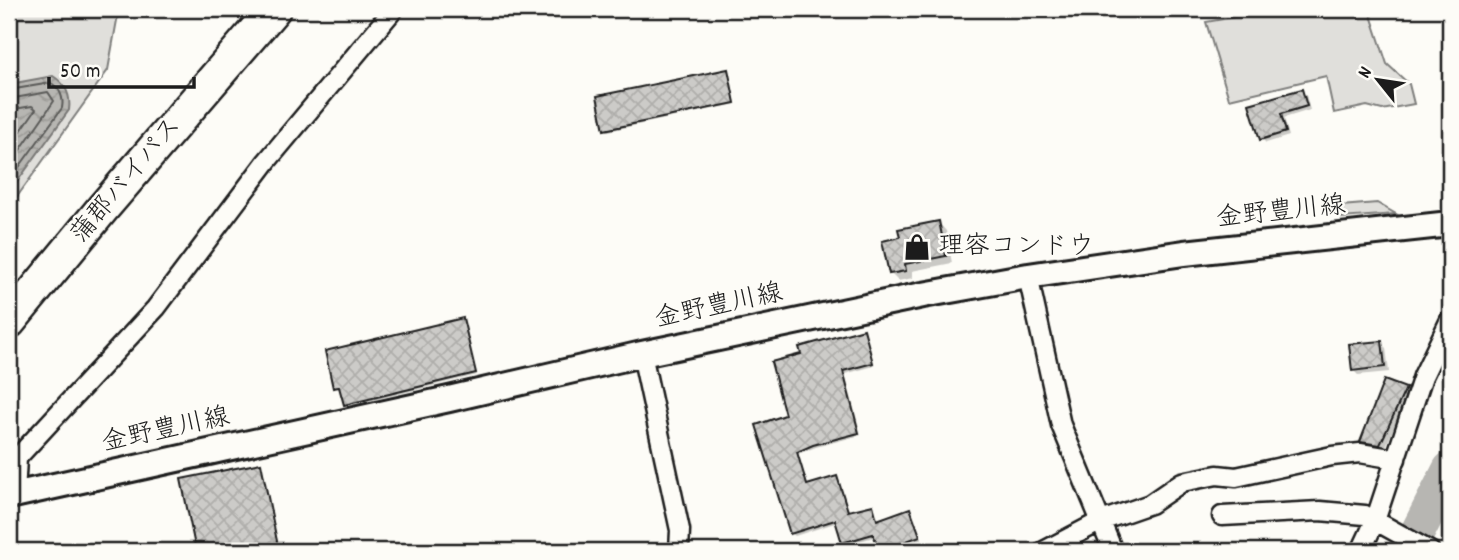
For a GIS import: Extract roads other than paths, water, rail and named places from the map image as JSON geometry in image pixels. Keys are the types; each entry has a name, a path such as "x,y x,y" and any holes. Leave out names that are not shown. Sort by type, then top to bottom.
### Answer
{"highway":[{"name":"蒲郡バイパス","path":"9,304 69,228 258,9"},
{"name":"蒲郡バイパス","path":"9,322 274,9"}],"main road":[{"name":"金野豊川線","path":"12,495 642,354 923,295 1027,276 1184,253 1450,224"}],"street":[{"path":"12,495 17,458 156,307 267,161 394,9"},
{"path":"1027,276 1061,425 1113,551"},
{"path":"1361,551 1375,521 1423,376 1450,320"},
{"path":"642,354 680,530 678,551"},
{"path":"1044,551 1101,522 1150,504 1182,482 1217,475 1236,477 1332,456 1360,453 1396,459"},
{"path":"1222,516 1320,511 1365,515 1430,551"}],"water":[{"path":"53,76 67,90 69,110 9,193 9,84"}],"waterway":[{"path":"1408,551 1450,469"}],"place":[{"name":"理容コンドウ","path":"917,247"}]}
